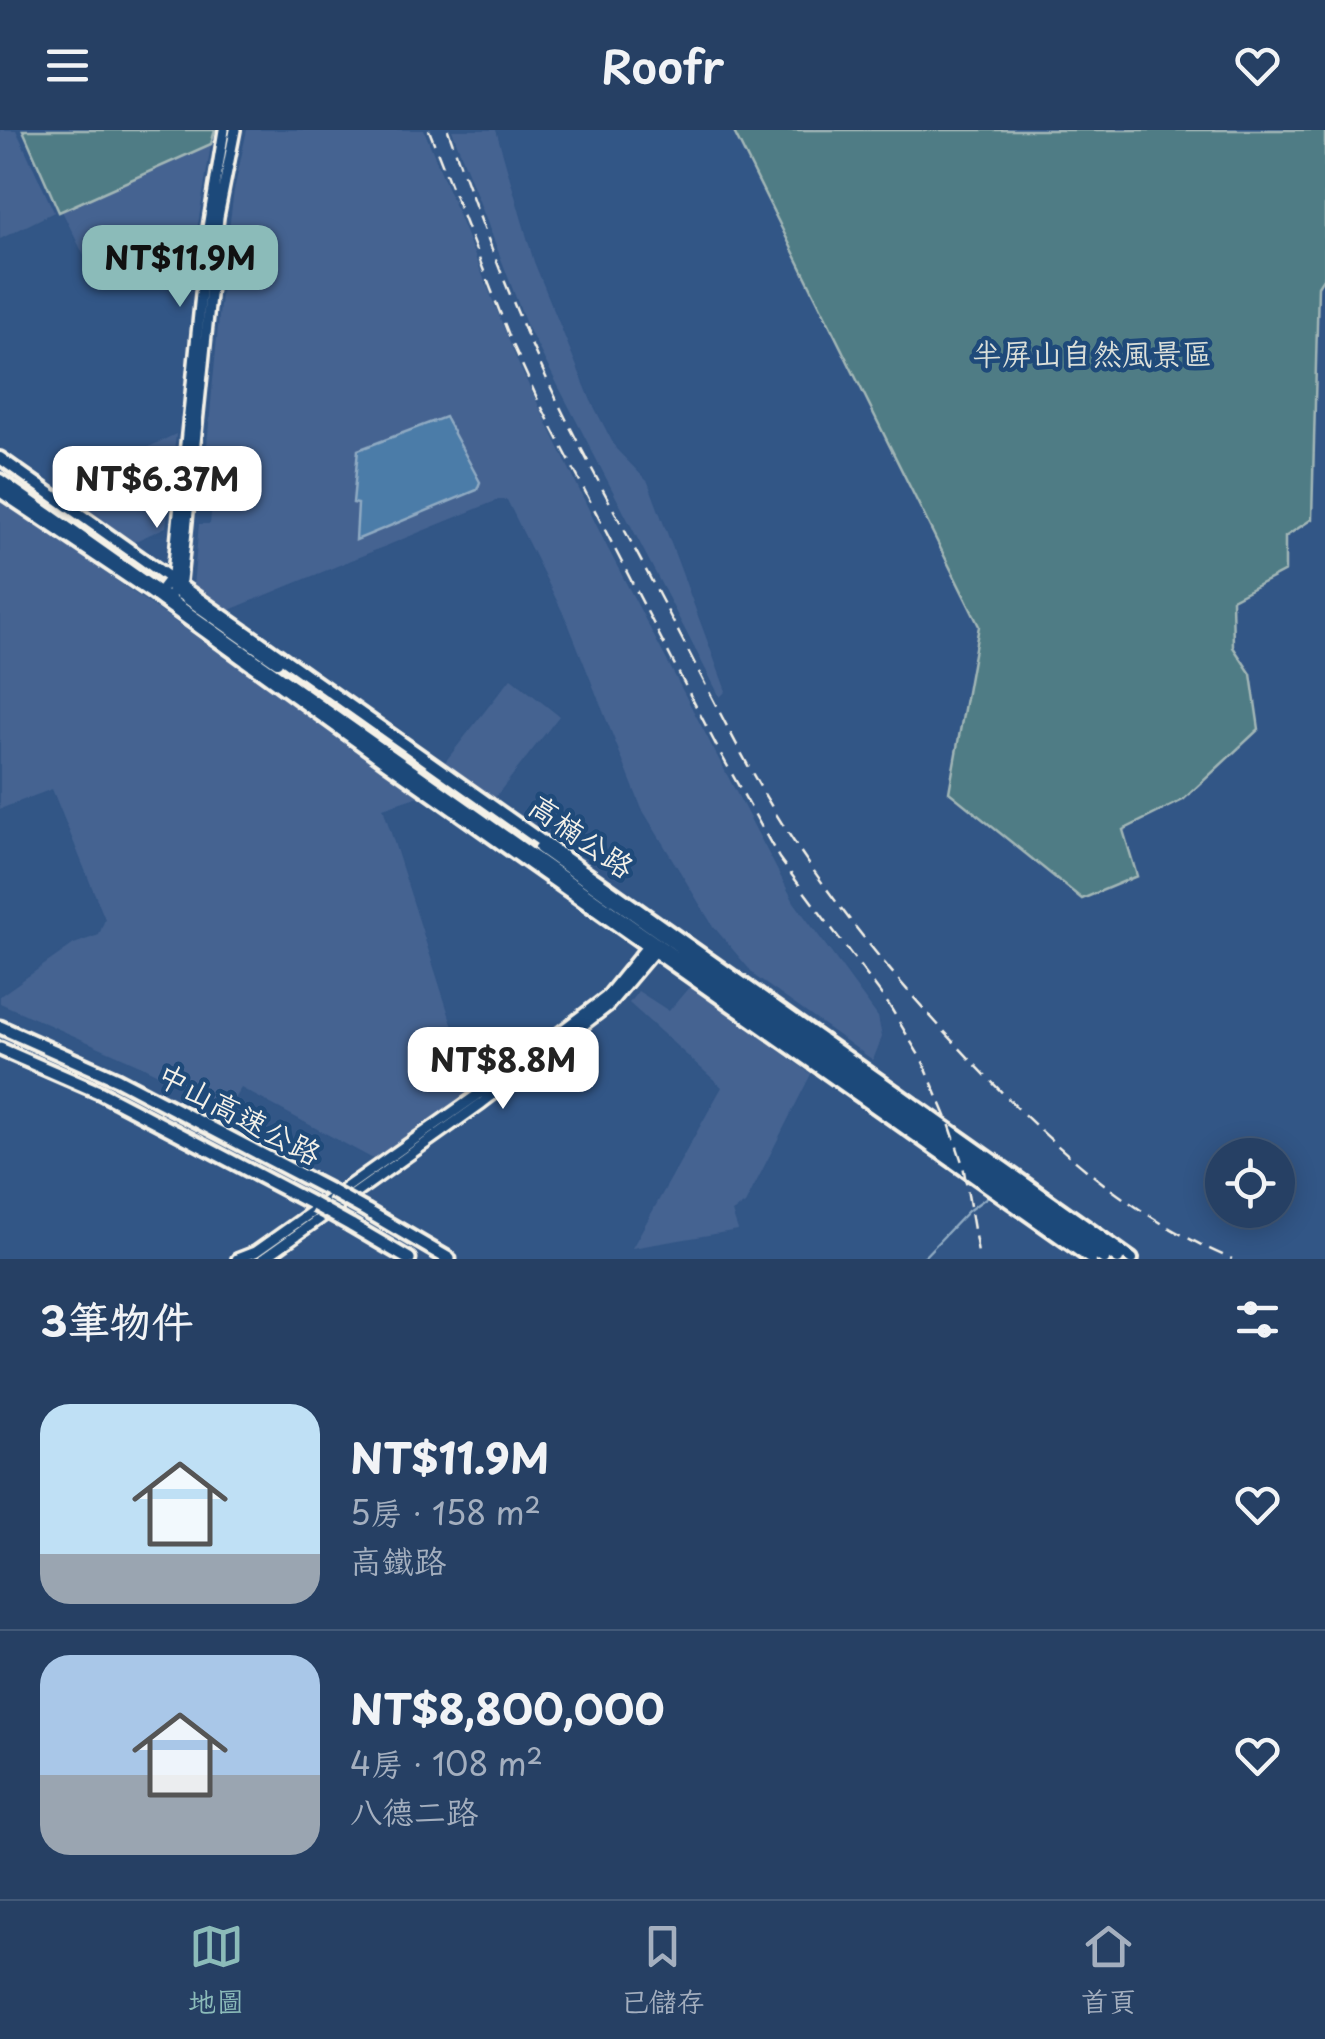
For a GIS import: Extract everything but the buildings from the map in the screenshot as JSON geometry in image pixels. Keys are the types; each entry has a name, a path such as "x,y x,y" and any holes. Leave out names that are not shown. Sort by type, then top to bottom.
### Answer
{"highway":[{"name":"中山高速公路","path":"0,1027 117,1079 331,1191 448,1259"},
{"name":"中山高速公路","path":"0,1049 118,1102 409,1259"}],"main road":[{"name":"高楠公路","path":"0,458 83,532"},
{"name":"高楠公路","path":"0,466 83,532 169,589"},
{"name":"高楠公路","path":"0,480 169,589 1090,1248 1118,1259"},
{"name":"高楠公路","path":"0,491 83,532"},
{"name":"高楠公路","path":"658,938 1104,1259"},
{"name":"高楠公路","path":"1090,1248 1132,1259"}],"street":[{"path":"184,498 207,234 224,130"},
{"path":"169,589 218,217 235,130"},
{"path":"236,1259 255,1252 530,1056 606,997 658,938"},
{"path":"263,1259 482,1103 608,1007 658,938"}],"shaded area":[{"path":"0,130 16,130 54,212 0,239"},
{"path":"247,130 424,130 518,363 606,545 794,902 878,1017 882,1037 873,1060 756,977 713,926 642,809 568,623 507,500 498,500 227,611 193,586 199,524 210,524 214,482 205,467 223,274"},
{"path":"452,130 496,130 534,262 591,401 616,449 648,482 726,691 720,697 526,324"},
{"path":"211,144 195,243 101,290 62,211"},
{"path":"445,417 480,482 477,490 356,540 358,504 353,503 358,450"},
{"path":"176,434 166,527 129,544 56,491"},
{"path":"0,499 422,795 383,808 473,1090 377,1161 241,1088 227,1109 0,1003 0,996 74,944 99,935 105,919 52,789 0,809"},
{"path":"511,678 559,716 493,800 445,762"},
{"path":"690,986 811,1074 745,1204 732,1212 738,1230 632,1248 722,1087 629,1003 638,991 669,1011"}],"green space":[{"path":"23,130 215,130 211,144 59,212"},
{"name":"半屏山自然風景區","path":"733,130 1325,130 1325,275 1318,286 1312,519 1285,537 1285,571 1232,599 1233,647 1251,674 1259,729 1183,800 1123,830 1137,876 1082,899 949,792 979,626"}],"waterway":[{"path":"922,1259 968,1211 990,1195"}],"railway":[{"path":"429,130 537,398 718,749 779,858 889,1005 923,1062 963,1165 979,1259"},
{"path":"448,130 504,278 568,423 741,752 812,869 912,995 1049,1138 1153,1218 1232,1259"}]}
